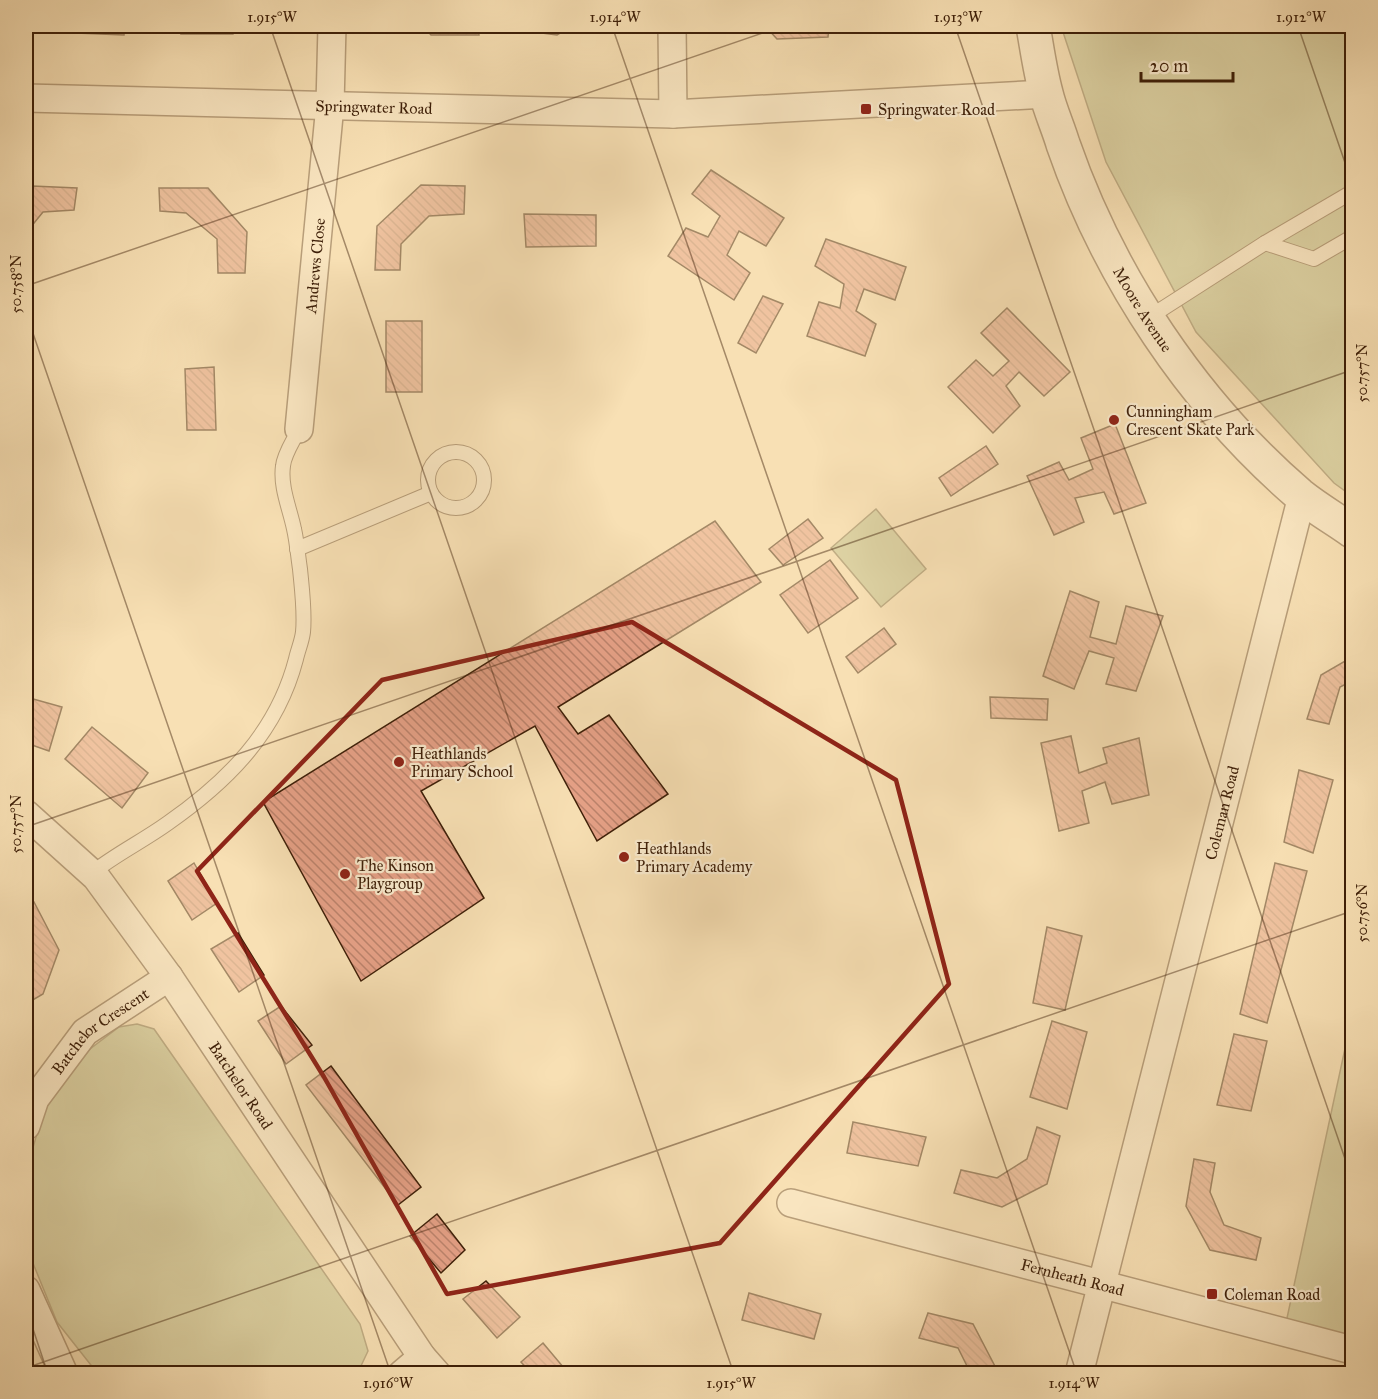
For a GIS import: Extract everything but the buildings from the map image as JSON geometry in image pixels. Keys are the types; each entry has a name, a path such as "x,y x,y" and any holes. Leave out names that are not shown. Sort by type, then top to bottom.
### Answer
{"street":[{"name":"Andrews Close","path":"299,429 330,105 332,26"},
{"path":"672,26 673,114"},
{"name":"Moore Avenue","path":"1033,26 1046,94 1073,171 1105,243 1148,318 1189,378 1248,447 1302,496 1353,531"},
{"name":"Springwater Road","path":"26,98 673,114 1046,94"},
{"name":"Coleman Road","path":"1079,1374 1302,496"},
{"name":"Batchelor Road","path":"26,814 92,873 169,977 421,1368"},
{"name":"Batchelor Crescent","path":"26,1126 35,1099 86,1032 169,977"},
{"name":"Fernheath Road","path":"791,1203 1353,1350"},
{"path":"26,1290 64,1374"}],"lane":[{"path":"1148,318 1265,243 1353,192"},
{"path":"1265,243 1314,259 1353,237"},
{"path":"92,873 112,857 168,823 199,800 253,748 279,706 292,675 303,633 303,604 297,549 286,497 283,465 299,429"},
{"path":"449,452 461,452 480,463 484,474 484,486 478,498 469,505 457,508 445,506 431,493 428,476 432,465 439,457 449,452"},
{"path":"297,549 431,493"}],"highlighted area":[{"path":"632,622 896,780 949,984 720,1243 447,1294 324,1077 197,871 382,680"}],"green space":[{"path":"1061,26 1352,26 1352,496 1334,483 1196,332 1106,162"},
{"path":"876,509 926,569 881,607 831,548"},
{"path":"1352,1016 1352,1350 1284,1332"},
{"path":"137,1024 154,1029 360,1324 368,1351 360,1368 349,1374 98,1374 57,1322 28,1251 26,1172 46,1102 90,1049 119,1027"}],"place":[{"name":"Springwater Road","path":"866,109"},
{"name":"Cunningham Crescent Skate Park","path":"1114,420"},
{"name":"Heathlands Primary School","path":"399,762"},
{"name":"Heathlands Primary Academy","path":"624,857"},
{"name":"The Kinson Playgroup","path":"345,874"},
{"name":"Coleman Road","path":"1212,1294"}]}
